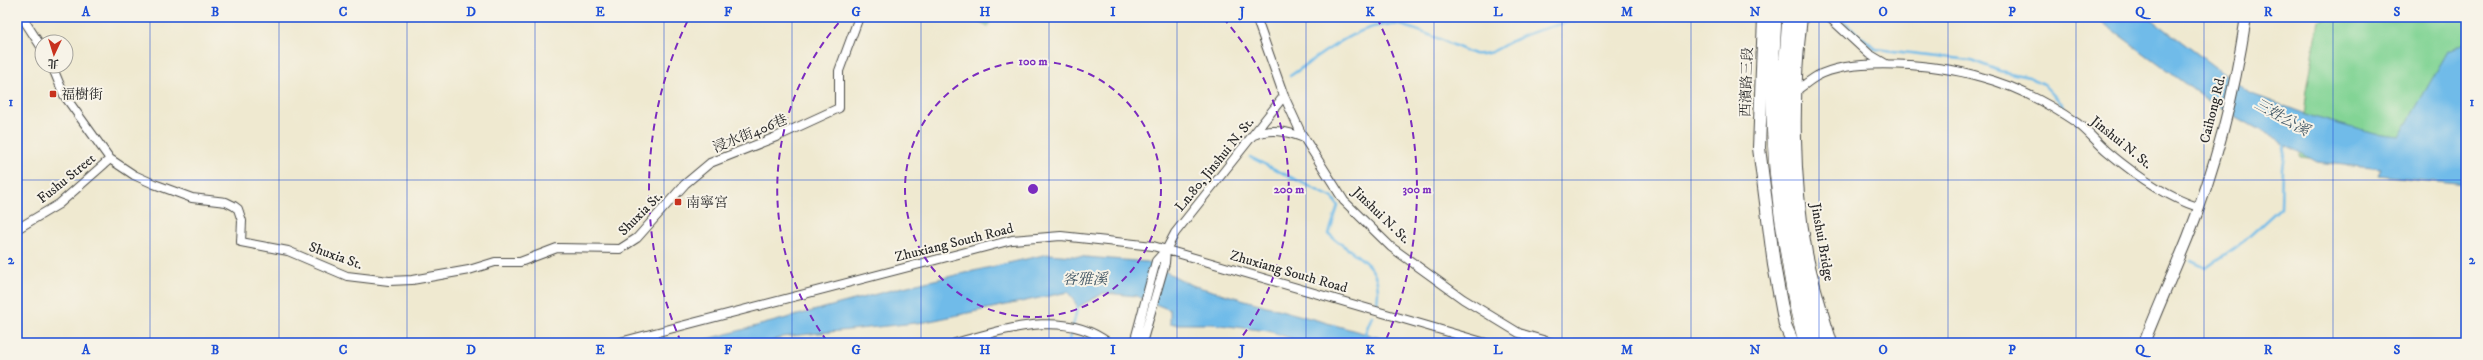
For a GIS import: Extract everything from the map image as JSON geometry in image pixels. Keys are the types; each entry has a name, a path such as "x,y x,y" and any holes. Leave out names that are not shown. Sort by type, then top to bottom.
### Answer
{"highway":[{"path":"1776,17 1772,59 1784,147"},
{"path":"1789,17 1784,147 1788,262 1798,321 1806,343"},
{"name":"Jinshui Bridge","path":"1784,147 1799,257 1811,318 1819,343"}],"main road":[{"name":"西濱路三段","path":"1764,17 1759,148 1774,265 1785,325 1793,343"},
{"path":"1784,147 1797,90 1801,17"},
{"name":"Jinshui Bridge","path":"1784,147 1806,253 1832,343"}],"street":[{"path":"22,17 34,36"},
{"name":"浸水街406巷","path":"678,192 710,162 776,137 839,108 839,71 859,17"},
{"name":"Jinshui N. St.","path":"1256,17 1284,96 1304,138 1344,201 1391,246 1463,299 1520,333 1553,343"},
{"name":"Jinshui N. St.","path":"1829,17 1869,54 1887,64"},
{"name":"Caihong Rd.","path":"2198,207 2213,164 2236,72 2246,17"},
{"name":"Jinshui N. St.","path":"1797,90 1818,76 1855,65 1887,64 1953,70 1982,77 2014,89 2046,104 2078,124 2108,152 2139,176 2198,207"},
{"name":"Shuxia St.","path":"55,74 64,95 110,159 134,175 154,184 192,198 226,202 234,206 238,209 242,221 240,238 246,244 268,246 288,251 347,276 389,282 412,280 469,270 495,262 520,262 557,248 620,249 637,238 678,192"},
{"name":"Ln.80, Jinshui N. St.","path":"1166,250 1175,233 1284,96"},
{"path":"1254,135 1264,131 1277,131 1290,132 1304,138"},
{"name":"Fushu Street","path":"17,229 59,204 110,159"},
{"path":"2144,343 2198,207"},
{"name":"Zhuxiang South Road","path":"616,343 1012,240 1061,236 1153,246 1486,343"},
{"path":"1134,343 1156,261 1166,250"},
{"path":"1142,343 1165,263 1166,250"},
{"path":"955,343 1025,325 1063,325 1084,329 1109,343"}],"green space":[{"path":"974,17 993,17 988,27 973,19"},
{"path":"2332,17 2466,17 2466,175 2299,157 2307,90 2319,21"}],"water":[{"name":"三姓公溪","path":"2095,17 2149,17 2249,93 2314,117 2374,134 2399,137 2448,51 2466,43 2466,184 2378,175 2381,169 2316,162 2207,100"},
{"name":"客雅溪","path":"1048,254 1148,262 1191,285 1399,343 1306,343 1268,331 1212,324 1170,324 1170,310 1136,296 1104,293 1078,307 1068,292 925,322 782,337 769,343 693,343 899,288"}],"waterway":[{"path":"1290,76 1341,41 1369,28 1384,25 1399,25 1407,27 1426,33 1474,54 1481,54 1496,50 1516,39 1534,32 1590,17"},
{"path":"1839,17 1876,49 1971,60 2000,71 2029,77 2043,84 2064,106"},
{"path":"2191,261 2206,268 2244,241 2281,207 2282,169 2286,141"},
{"path":"1250,157 1333,198 1338,206 1329,234 1357,255 1371,269 1376,278 1378,289 1377,303"},
{"path":"1069,343 1078,305"},
{"path":"1364,336 1372,316"}],"place":[{"name":"福樹街","path":"53,94"},
{"name":"南寧宮","path":"678,202"}]}
